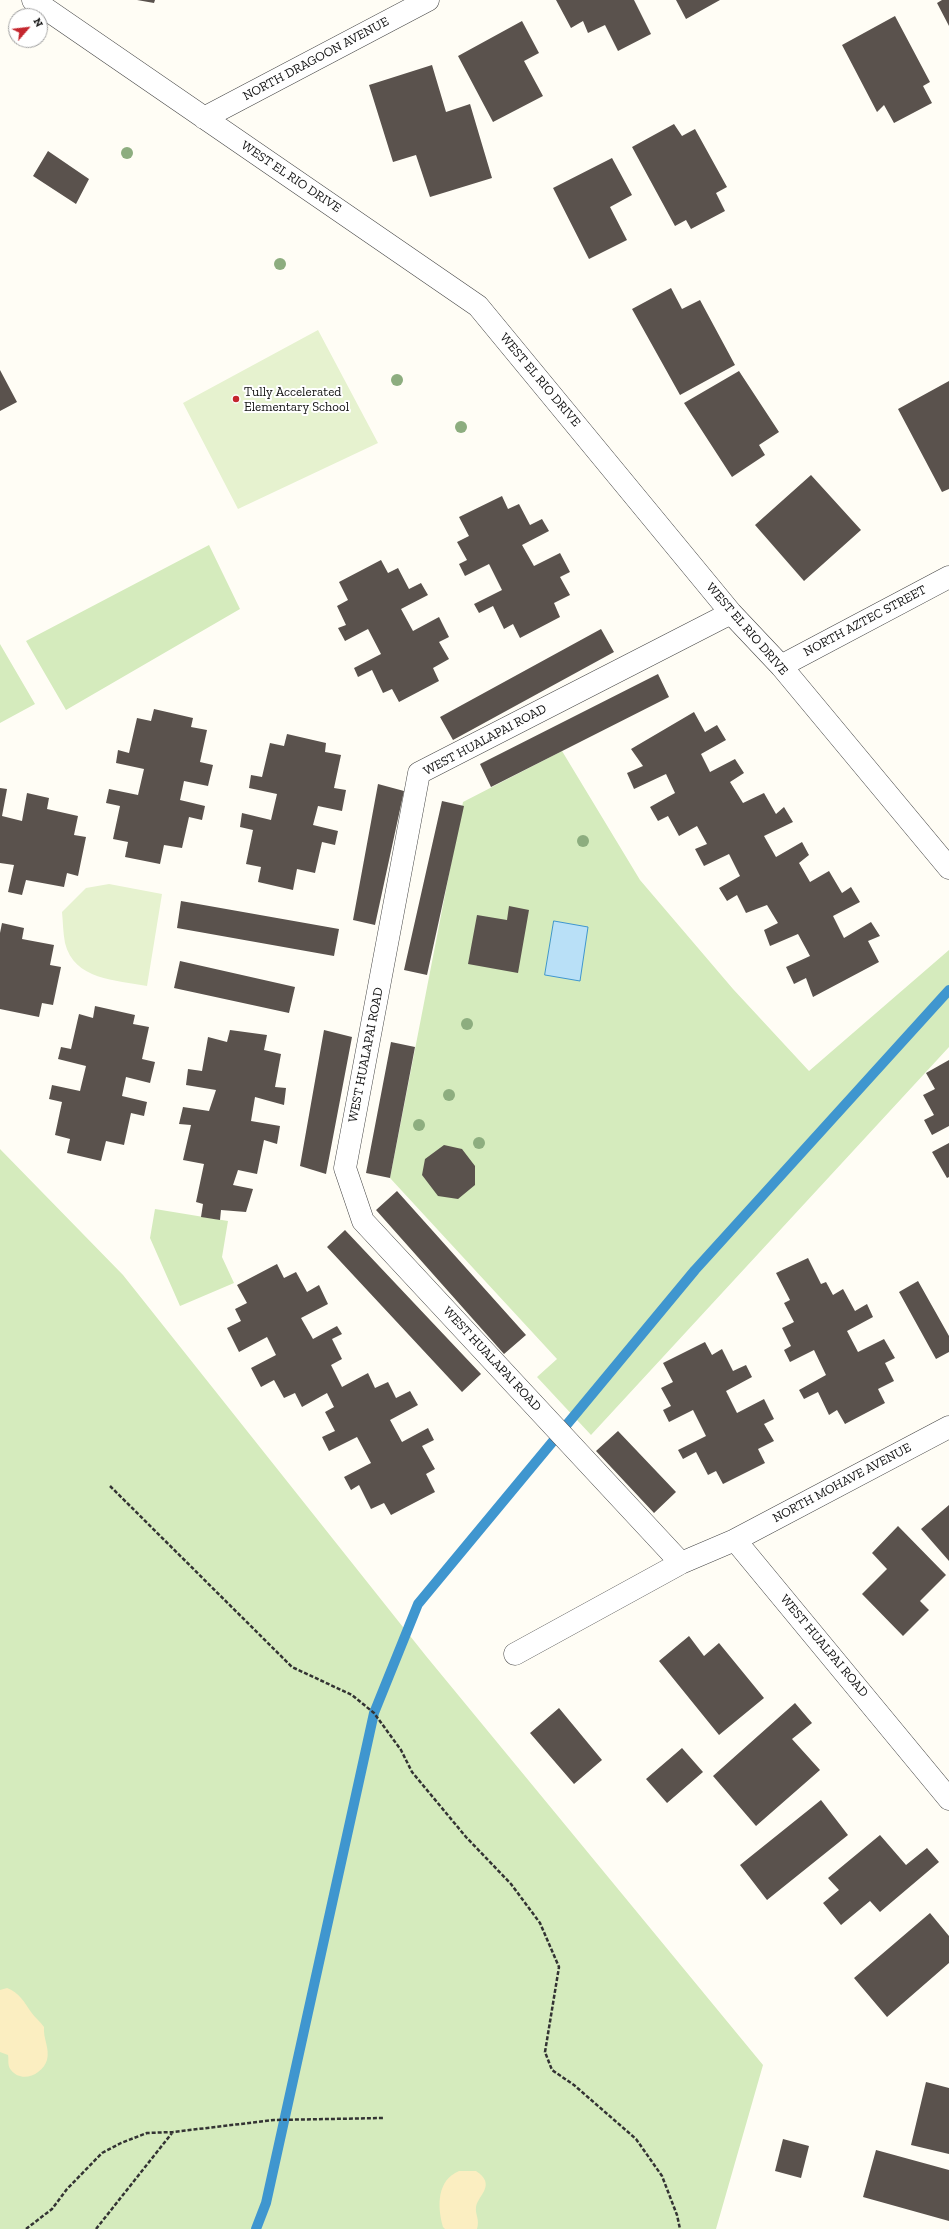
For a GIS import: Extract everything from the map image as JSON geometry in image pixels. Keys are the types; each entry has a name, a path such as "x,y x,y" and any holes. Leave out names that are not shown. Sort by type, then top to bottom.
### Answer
{"street":[{"name":"WEST EL RIO DRIVE","path":"33,0 478,306 731,613 780,666 949,868"},
{"name":"NORTH DRAGOON AVENUE","path":"204,118 428,0"},
{"name":"NORTH AZTEC STREET","path":"780,666 949,577"},
{"name":"WEST HUALAPAI ROAD","path":"681,1563 363,1221 344,1168 420,773 731,613"},
{"name":"NORTH MOHAVE AVENUE","path":"736,1540 949,1427"},
{"path":"515,1654 681,1563 736,1540"},
{"name":"WEST HUALPAI ROAD","path":"736,1540 949,1799"}],"path":[{"path":"110,1486 292,1667 352,1694 374,1713 401,1750 412,1772 466,1837 511,1884 540,1923 559,1967 545,2052 552,2070 574,2085 636,2139 662,2176 678,2216 680,2229"},
{"path":"26,2229 52,2209 67,2189 102,2153 121,2142 147,2133 173,2132 274,2120 384,2118"},
{"path":"96,2229 173,2132"}],"green space":[{"path":"318,330 378,443 238,509 183,403"},
{"path":"209,545 240,609 66,710 26,641"},
{"path":"0,644 35,704 0,723"},
{"path":"562,751 640,880 733,989 809,1071 949,950 949,1047 591,1435 537,1377 557,1359 390,1178 463,802"},
{"path":"109,884 162,894 147,986 110,980 87,971 77,964 70,955 65,943 62,912 86,888"},
{"path":"0,1149 123,1275 426,1656 763,2065 716,2229 0,2229"},
{"path":"155,1209 228,1221 222,1257 234,1283 180,1306 150,1238"}],"sand":[{"path":"7,1988 24,2001 44,2027 44,2036 48,2056 45,2065 32,2076 26,2077 16,2074 9,2066 8,2055 0,2052 0,1990"},
{"path":"459,2171 476,2171 485,2181 485,2190 476,2207 478,2222 477,2229 445,2229 443,2227 440,2211 440,2194 446,2181"}],"water":[{"path":"554,921 588,927 580,981 545,975"}],"building":[{"path":"137,0 155,0 154,3"},
{"path":"556,0 634,0 651,34 618,51 605,25 588,33 583,21 571,28"},
{"path":"676,0 720,0 686,19"},
{"path":"942,0 949,0 949,26 937,3"},
{"path":"895,16 930,82 923,86 932,103 894,123 884,105 877,112 842,45"},
{"path":"522,21 539,53 524,61 543,96 493,122 458,56"},
{"path":"432,65 446,112 470,104 492,178 430,197 416,155 393,162 369,85"},
{"path":"674,124 682,136 695,129 727,187 716,193 725,211 691,229 686,220 675,226 632,147"},
{"path":"48,151 89,179 76,204 33,176"},
{"path":"612,158 632,195 610,207 627,240 589,259 553,188"},
{"path":"671,288 682,309 700,300 735,365 680,395 632,309"},
{"path":"0,370 17,402 0,411"},
{"path":"739,371 779,432 759,445 765,455 732,477 684,403"},
{"path":"949,381 949,489 942,492 898,409"},
{"path":"811,475 861,530 804,581 755,525"},
{"path":"502,496 508,509 519,504 530,525 542,519 549,531 522,545 534,566 560,553 570,572 560,577 570,595 554,603 560,617 520,638 513,624 504,629 493,606 479,613 474,604 502,590 489,564 465,576 459,564 467,560 457,542 469,536 459,517"},
{"path":"381,560 388,573 398,568 409,589 421,583 428,595 401,609 413,631 439,617 449,637 439,642 449,659 433,668 439,681 399,702 392,689 383,693 372,670 358,677 354,668 381,654 368,629 345,641 338,628 346,625 337,606 348,600 339,582"},
{"path":"601,629 614,652 453,740 440,717"},
{"path":"658,674 669,697 491,787 480,764"},
{"path":"154,709 193,718 191,727 207,730 200,762 213,765 208,786 184,781 180,800 205,806 202,820 189,817 182,848 164,845 160,864 125,857 128,842 113,839 120,806 106,803 109,789 138,795 144,769 116,763 118,750 129,753 137,718 151,721"},
{"path":"694,712 705,732 717,725 726,740 701,754 710,772 735,759 744,773 730,782 743,803 764,793 776,814 784,807 793,822 764,836 776,857 802,842 809,855 799,863 810,882 829,871 842,893 851,887 860,902 833,916 844,938 871,922 880,936 868,941 879,962 813,997 806,978 794,984 786,967 810,956 798,934 770,946 764,930 778,923 767,905 746,913 737,895 727,901 719,888 740,876 729,854 704,866 695,849 707,844 697,826 679,836 668,816 658,821 650,807 675,793 666,774 634,789 627,773 643,766 631,749"},
{"path":"287,734 326,743 325,752 341,755 334,788 346,790 342,811 318,806 313,825 338,831 335,845 322,842 315,873 297,869 293,890 258,882 261,867 246,864 253,830 240,827 242,813 271,820 277,794 249,788 251,775 262,777 270,743 284,746"},
{"path":"378,784 404,791 375,925 353,920"},
{"path":"0,788 7,789 2,816 22,821 27,793 49,798 47,809 78,816 74,835 86,837 78,876 67,873 64,887 26,880 22,895 8,892 14,865 0,863"},
{"path":"442,801 464,806 427,975 404,970"},
{"path":"181,901 339,929 334,956 177,928"},
{"path":"509,906 529,910 518,973 468,964 477,915 507,920"},
{"path":"2,923 24,928 22,939 54,945 50,965 61,967 53,1005 42,1003 39,1017 0,1009 0,933"},
{"path":"180,961 295,987 289,1013 174,988"},
{"path":"95,1006 135,1015 133,1024 149,1027 142,1059 155,1062 150,1083 126,1077 122,1096 147,1102 144,1116 131,1113 124,1145 106,1141 101,1161 67,1153 70,1139 55,1135 62,1102 49,1099 52,1085 80,1091 86,1066 58,1059 61,1047 71,1049 79,1014 93,1018"},
{"path":"230,1030 267,1035 264,1050 281,1054 275,1087 286,1088 284,1105 255,1097 251,1121 280,1126 277,1144 264,1140 257,1174 238,1170 233,1185 253,1189 246,1212 221,1210 220,1220 201,1217 203,1204 196,1202 204,1164 183,1160 191,1125 179,1124 183,1107 209,1111 216,1090 186,1085 188,1069 202,1071 208,1037 227,1042"},
{"path":"324,1030 352,1037 326,1174 300,1166"},
{"path":"391,1042 415,1047 390,1178 366,1173"},
{"path":"949,1060 949,1126 932,1135 924,1120 934,1115 923,1095 935,1089 926,1073"},
{"path":"949,1143 949,1177 947,1178 932,1152"},
{"path":"444,1145 462,1149 475,1166 475,1185 458,1199 438,1196 422,1175 425,1159"},
{"path":"397,1191 526,1335 504,1354 376,1210"},
{"path":"345,1230 481,1374 462,1392 327,1247"},
{"path":"808,1258 821,1284 826,1282 833,1295 843,1289 855,1311 867,1304 873,1317 847,1331 858,1352 884,1339 895,1358 885,1363 894,1381 878,1389 885,1403 845,1424 837,1410 829,1415 818,1392 804,1399 799,1390 826,1375 814,1350 790,1362 784,1350 791,1346 782,1328 794,1322 784,1303 790,1300 776,1273"},
{"path":"277,1264 284,1278 296,1272 307,1292 319,1285 328,1304 301,1318 313,1339 337,1326 342,1334 332,1339 342,1359 331,1365 342,1387 368,1373 375,1388 388,1382 396,1398 410,1391 418,1405 390,1420 402,1442 428,1428 434,1440 422,1446 435,1469 426,1474 435,1492 391,1515 384,1503 371,1509 359,1485 351,1490 344,1477 371,1463 357,1437 329,1451 322,1437 335,1431 325,1412 334,1407 327,1393 302,1407 295,1393 284,1398 274,1380 261,1387 251,1368 276,1355 267,1337 239,1352 227,1328 241,1321 235,1309 247,1303 237,1285"},
{"path":"918,1281 949,1336 949,1352 936,1359 899,1292"},
{"path":"705,1342 712,1355 722,1349 733,1371 746,1365 752,1377 726,1391 737,1413 764,1399 774,1419 764,1424 774,1441 758,1449 765,1463 723,1484 716,1471 708,1475 696,1452 683,1459 678,1450 706,1436 693,1410 669,1422 663,1410 671,1406 661,1388 673,1382 663,1363"},
{"path":"618,1431 676,1492 654,1513 596,1451"},
{"path":"949,1505 949,1561 921,1529"},
{"path":"898,1526 946,1575 920,1601 929,1610 903,1636 862,1594 887,1569 872,1553"},
{"path":"689,1636 704,1656 719,1643 764,1698 719,1735 659,1661"},
{"path":"795,1703 812,1723 792,1739 820,1770 756,1826 713,1776"},
{"path":"559,1708 602,1760 574,1784 530,1733"},
{"path":"682,1748 703,1772 667,1803 646,1779"},
{"path":"821,1800 848,1835 767,1900 740,1865"},
{"path":"880,1835 906,1865 927,1848 939,1862 880,1912 870,1901 841,1925 823,1903 839,1890 828,1878"},
{"path":"930,1913 949,1936 949,1963 887,2017 854,1978"},
{"path":"926,2082 949,2088 949,2154 911,2145"},
{"path":"783,2139 809,2146 801,2178 775,2171"},
{"path":"876,2150 949,2170 949,2221 863,2197"}],"waterway":[{"path":"256,2229 266,2203 374,1713 418,1604 695,1270 949,990"}],"place":[{"name":"Tully Accelerated Elementary School","path":"236,399"}]}
